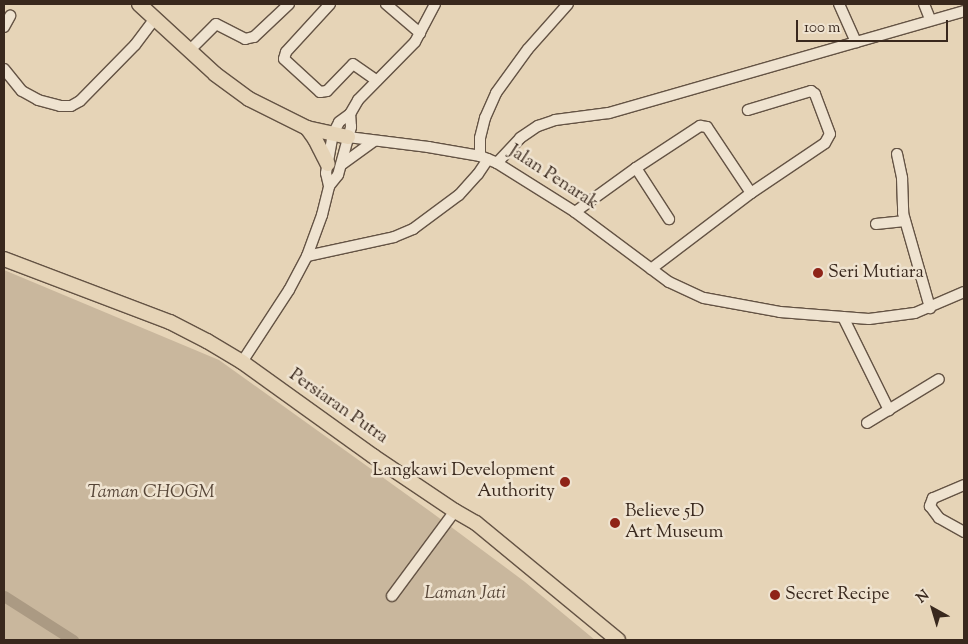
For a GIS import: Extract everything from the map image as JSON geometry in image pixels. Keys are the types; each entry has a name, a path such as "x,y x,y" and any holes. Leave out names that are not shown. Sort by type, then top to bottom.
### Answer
{"main road":[{"name":"Jalan Penarak","path":"139,4 188,51 232,88 266,108 307,128 348,137"},
{"path":"307,128 334,164"},
{"name":"Persiaran Putra","path":"4,258 170,322 242,362 455,511 476,523 618,640"}],"street":[{"path":"188,51 216,24 245,39 254,37 289,4"},
{"path":"330,4 286,52 284,59 320,92 327,91 353,64 377,81"},
{"path":"386,4 420,33"},
{"path":"334,164 333,134 339,122 350,114 358,100 405,53 420,33 435,4"},
{"path":"488,159 481,131 496,93 528,49 568,4"},
{"path":"839,4 856,42"},
{"path":"924,4 930,19"},
{"path":"307,256 394,237 413,229 459,195 478,174 488,159 538,126 556,120 609,113 930,19 964,11"},
{"path":"4,27 10,16"},
{"path":"4,69 22,90 38,100 60,106 72,106 80,101 135,45 155,18"},
{"path":"652,269 752,193 825,143 830,134 815,94 811,91 748,110"},
{"path":"242,362 289,290 307,256 322,214 328,186 326,173 334,164 348,137 350,114"},
{"path":"576,212 636,168 704,126 707,127 752,193"},
{"name":"Jalan Penarak","path":"348,137 428,147 488,159 576,212 680,288 704,298 780,312 869,319 915,314 964,292"},
{"path":"334,164 374,141"},
{"path":"896,154 902,178 905,221 930,308"},
{"path":"636,168 669,219"},
{"path":"876,224 905,221"},
{"path":"843,317 889,410"},
{"path":"867,423 939,379"},
{"path":"964,485 933,498 930,506 938,518 964,532"},
{"path":"392,596 455,511"}],"green space":[{"name":"Taman CHOGM","path":"4,270 219,360 525,582 595,640 4,640"}],"waterway":[{"path":"4,596 73,640"}],"place":[{"name":"Seri Mutiara","path":"818,273"},
{"name":"Langkawi Development Authority","path":"565,482"},
{"name":"Believe 5D Art Museum","path":"615,523"},
{"name":"Secret Recipe","path":"775,595"}],"park label":[{"name":"Laman Jati","path":"465,594"}]}
